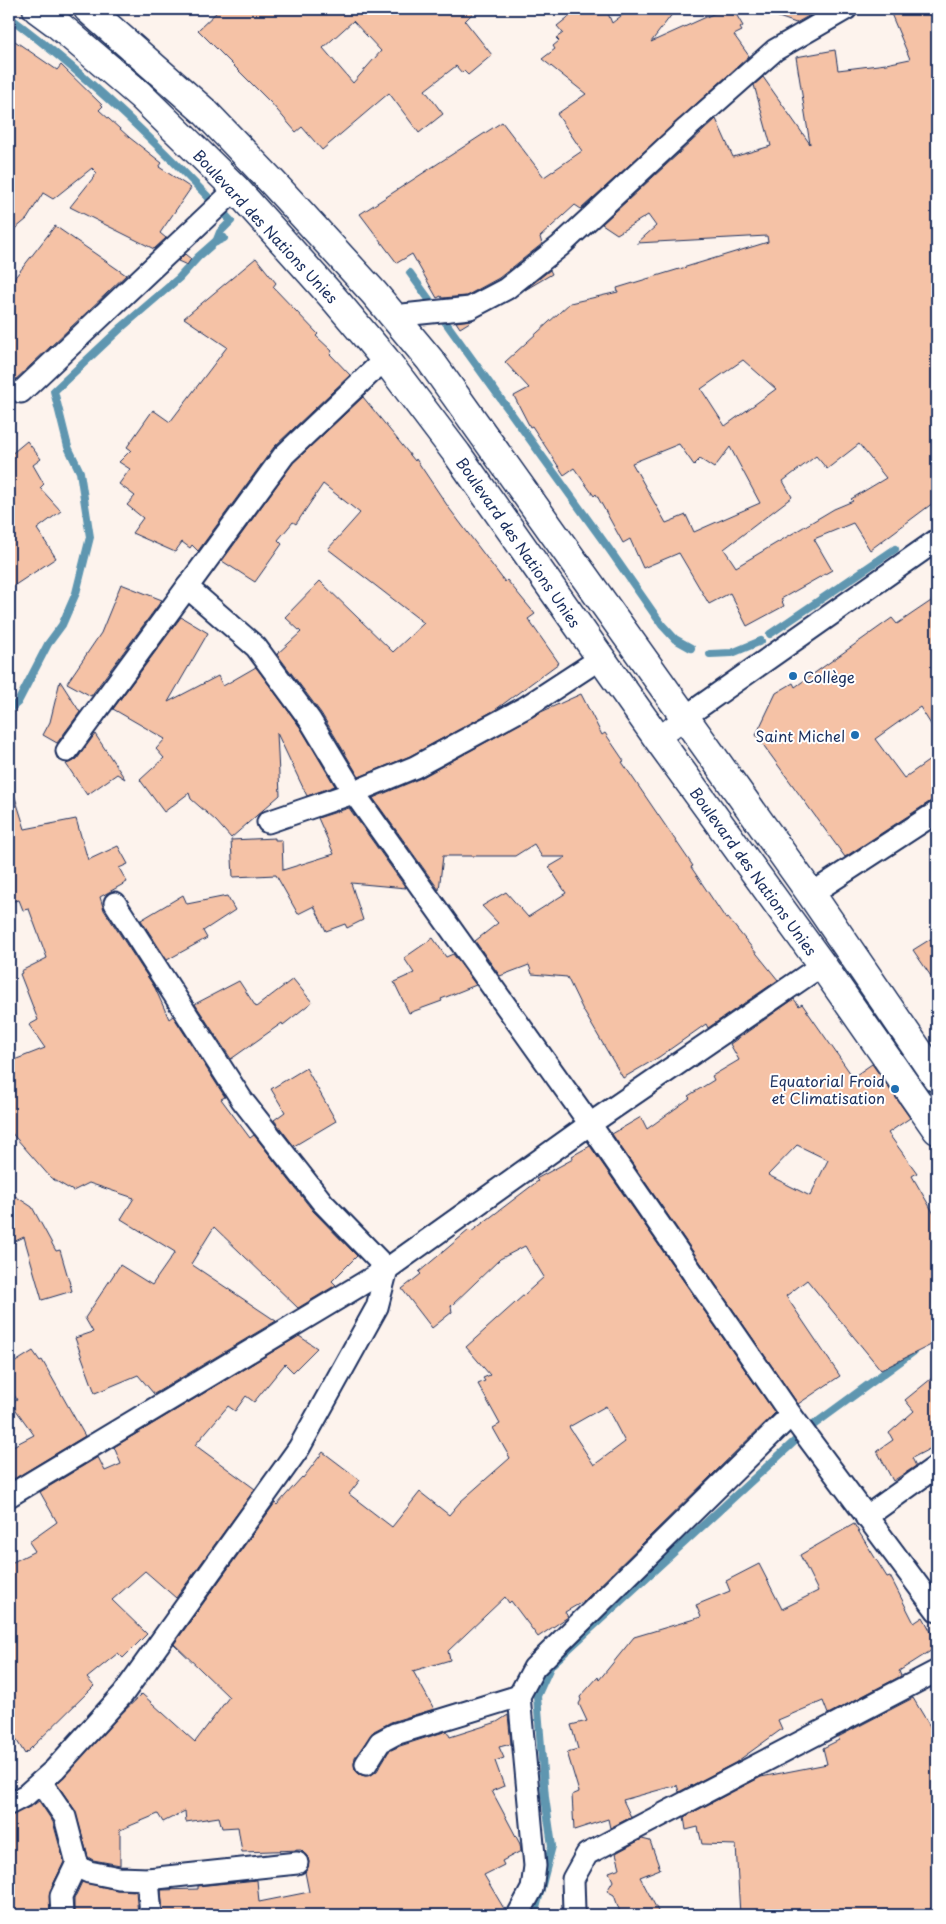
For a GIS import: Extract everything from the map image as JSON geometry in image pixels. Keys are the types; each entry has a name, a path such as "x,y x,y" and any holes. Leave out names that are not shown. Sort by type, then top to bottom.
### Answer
{"main road":[{"name":"Boulevard des Nations Unies","path":"37,9 140,95 236,189 385,359 457,454 658,739 822,965 937,1130"},
{"name":"Boulevard des Nations Unies","path":"88,9 205,112 374,293 430,360 811,894 936,1074"}],"street":[{"path":"394,316 470,308 506,289 560,246 687,128 775,50 846,9"},
{"path":"21,392 236,189"},
{"path":"67,750 284,455 385,359"},
{"path":"658,739 685,717 937,540"},
{"path":"187,588 256,647 310,720 354,793 590,1124 790,1415 937,1611"},
{"path":"268,822 354,793 416,768 505,719 601,658"},
{"path":"811,894 937,812"},
{"path":"115,904 252,1113 323,1203 387,1269"},
{"path":"9,1496 387,1269 590,1124 822,965"},
{"path":"9,1804 26,1795 55,1769 123,1694 299,1448 376,1307 387,1269"},
{"path":"518,1915 532,1889 535,1866 519,1696 534,1668 790,1415"},
{"path":"866,1517 937,1466"},
{"path":"575,1915 573,1879 587,1854 937,1671"},
{"path":"366,1764 380,1742 395,1734 519,1696"},
{"path":"40,1782 65,1818 77,1863 82,1869 89,1872 119,1878 148,1878 297,1863"},
{"path":"62,1915 61,1896 77,1863"},
{"path":"148,1878 151,1915"}],"building":[{"path":"220,9 477,9 465,21 492,55 468,75 464,71 462,73 456,66 425,90 443,114 419,133 389,93 322,150 302,127 296,132 271,103 198,30","holes":["353,21 381,51 353,83 323,48"]},
{"path":"581,9 606,9 612,23 630,9 676,9 651,42 724,9 733,9 743,26 740,28 742,31 734,35 749,56 581,209 575,205 540,237 542,244 499,278 466,296 442,298 441,296 437,298 412,254 397,263 360,214 502,122 544,177 582,151 557,114 586,94 542,59 555,49 553,46 559,41 556,38 563,33 557,26"},
{"path":"765,9 821,9 796,23 764,12"},
{"path":"889,9 937,9 937,500 870,550 853,523 814,539 832,570 781,599 784,606 747,626 730,593 709,604 679,553 643,568 630,539 623,543 596,494 594,496 574,468 564,475 532,426 530,427 514,396 529,388 505,362 570,303 618,292 617,288 768,242 767,236 637,243 656,226 648,215 617,234 602,224 716,119 733,157 771,146 754,85 763,77 810,144 796,57 835,50 838,70 910,59","holes":["743,360 776,389 725,426 701,389","679,444 694,465 700,459 714,468 730,447 760,503 694,532 686,515 666,523 632,463","859,444 886,478 851,499 853,501 834,509 736,567 724,549 792,497 783,481 816,456 827,469"]},
{"path":"9,37 57,70 61,65 103,106 99,110 162,163 159,167 191,188 160,233 166,238 154,249 70,207 97,173 92,168 53,199 43,193 27,219 9,234"},
{"path":"55,226 126,275 12,383 9,389 9,285"},
{"path":"185,254 191,259 187,265 178,261"},
{"path":"256,258 276,283 273,287 318,334 316,336 332,351 330,354 350,375 274,447 198,551 192,545 190,548 182,542 175,552 132,533 143,518 127,505 135,496 119,484 130,469 119,462 131,450 127,447 153,410 170,422 227,347 184,318"},
{"path":"550,270 552,274 525,290"},
{"path":"471,320 473,320 460,328 456,322"},
{"path":"363,397 415,461 416,459 449,508 505,582 507,580 535,614 528,619 559,663 495,710 410,756 359,777 321,713 277,654 301,632 285,617 320,581 393,652 424,623 328,549 360,513 323,484 296,524 293,522 278,540 282,544 255,582 222,561 293,463"},
{"path":"27,441 41,459 33,465 44,484 40,488 61,511 37,529 56,558 9,589 9,456"},
{"path":"121,584 162,600 91,696 67,683 101,633"},
{"path":"937,597 937,734 920,707 875,739 904,778 937,755 937,797 845,857 756,735 776,693 793,683 795,687 892,618 897,624"},
{"path":"181,617 208,633 168,702 218,676 223,686 256,667 300,727 335,786 307,796 277,733 280,795 231,838 216,821 191,799 189,793 164,812 140,780 164,758 156,749 165,739 113,709"},
{"path":"60,681 80,712 57,743 43,735 50,722"},
{"path":"581,694 602,735 605,733 624,761 622,762 693,866 691,867 726,919 728,918 778,980 708,1028 706,1024 659,1057 623,1078 583,1010 567,977 532,974 529,965 500,976 475,941 498,923 482,906 506,892 528,917 566,893 549,867 566,857 542,857 534,844 515,856 443,856 439,890 373,798 421,778 541,712"},
{"path":"95,734 125,779 117,774 87,795 66,764 77,759"},
{"path":"13,791 25,829 76,819 88,860 118,846 128,864 119,868 127,882 100,897 104,910 155,988 169,1019 173,1016 225,1097 221,1099 250,1138 254,1135 313,1211 357,1256 332,1281 336,1285 298,1308 214,1227 191,1264 276,1321 154,1394 138,1375 95,1393 75,1338 93,1332 85,1318 120,1265 152,1285 175,1252 121,1219 134,1198 89,1183 73,1191 51,1178 9,1130 9,1062 45,1048 29,1025 38,1020 20,974 22,973 21,971 47,958 29,909 23,910 19,900 9,902 9,792"},
{"path":"349,808 406,888 351,883 363,920 347,928 345,924 326,931 314,906 298,914 276,875 233,877 231,840 275,838 275,840 282,840 283,870 334,854 318,818"},
{"path":"183,895 187,904 227,896 235,910 203,931 207,938 167,960 141,920"},
{"path":"937,935 937,985 913,950"},
{"path":"433,938 446,957 453,954 476,985 441,999 442,1001 409,1013 394,982 414,973 404,958"},
{"path":"293,979 312,1002 283,1025 282,1023 231,1059 195,1004 239,981 256,1007"},
{"path":"794,999 799,1006 802,1004 853,1077 872,1064 910,1118 888,1133 917,1173 912,1176 937,1219 937,1342 881,1370 807,1280 786,1296 840,1376 798,1404 612,1134 641,1117 647,1129 690,1098 688,1096 714,1080 712,1076 739,1060 730,1044","holes":["797,1145 828,1160 810,1196 768,1175"]},
{"path":"306,1068 336,1121 294,1146 274,1120 285,1112 271,1089"},
{"path":"590,1146 775,1413 584,1601 565,1612 568,1617 538,1637 511,1601 509,1603 505,1597 448,1651 450,1660 413,1671 434,1709 391,1722 374,1731 355,1757 355,1770 365,1776 371,1775 377,1771 389,1751 400,1746 447,1731 450,1737 497,1722 508,1715 511,1744 499,1747 504,1758 495,1761 504,1786 492,1791 520,1844 521,1851 502,1861 504,1865 484,1875 506,1915 163,1915 161,1890 198,1889 198,1886 257,1880 259,1902 309,1892 305,1872 309,1862 307,1856 301,1850 242,1852 238,1827 222,1828 219,1817 186,1822 185,1811 163,1822 158,1814 120,1830 120,1865 93,1860 88,1857 75,1810 57,1784 121,1714 142,1694 195,1742 229,1697 174,1644 275,1503 277,1505 303,1478 323,1452 360,1480 349,1494 392,1527 420,1492 449,1515 460,1502 510,1458 493,1428 500,1424 478,1384 485,1381 483,1378 490,1375 466,1347 544,1277 525,1246 500,1259 451,1306 452,1312 432,1328 402,1289 421,1274 419,1272 469,1230 471,1232 538,1181 536,1179 573,1159 572,1156","holes":["606,1406 625,1442 594,1465 569,1427"]},
{"path":"9,1192 32,1207 56,1251 60,1250 72,1291 42,1300 24,1237 9,1244"},
{"path":"299,1336 317,1348 293,1372 285,1364 254,1402 246,1396 235,1411 228,1406 195,1445 255,1489 176,1598 145,1571 112,1600 147,1634 123,1658 118,1653 87,1678 94,1686 25,1754 9,1728 9,1564 35,1551 29,1542 57,1522 40,1492 98,1457 105,1471 121,1464 114,1447"},
{"path":"33,1351 40,1361 42,1360 85,1436 9,1482 9,1448 34,1435 11,1403 17,1400 9,1386 9,1366"},
{"path":"937,1374 937,1445 912,1458 916,1466 893,1481 877,1451 893,1440 889,1433 914,1411 905,1400"},
{"path":"854,1524 887,1577 890,1576 914,1623 923,1617 937,1643 937,1647 899,1671 901,1676 828,1714 823,1701 778,1720 782,1729 735,1763 679,1792 677,1785 623,1800 631,1817 610,1828 608,1819 574,1830 572,1795 579,1792 567,1752 578,1749 571,1725 587,1721 579,1704 580,1697 598,1677 599,1680 634,1637 701,1617 696,1605 730,1591 726,1581 759,1564 782,1609 818,1591 800,1555"},
{"path":"913,1698 937,1738 937,1903 923,1915 799,1915 798,1911 740,1915 736,1845 702,1844 698,1827 686,1830 684,1817 761,1777 827,1764 823,1748 839,1740 838,1737"},
{"path":"39,1801 53,1822 64,1862 50,1891 50,1915 9,1915 9,1816"},
{"path":"642,1839 650,1841 660,1869 640,1877 660,1915 621,1915 614,1895 607,1891 613,1881 609,1872 620,1868 616,1853"},
{"path":"82,1882 117,1890 136,1891 138,1915 74,1915 74,1899"}],"waterway":[{"path":"9,17 97,89 179,167 231,221 220,232 216,242"},
{"path":"9,710 18,702 48,644 62,625 76,593 90,537 80,472 68,447 54,391 122,327 179,278 198,257 215,242 224,238"},
{"path":"410,273 662,625 675,639 691,648"},
{"path":"770,634 895,549"},
{"path":"710,654 732,653 761,641"},
{"path":"530,1915 536,1908 552,1846 545,1797 537,1696 551,1665 808,1429 913,1352"}],"place":[{"name":"Collège","path":"793,676"},
{"name":"Saint Michel","path":"855,735"},
{"name":"Equatorial Froid et Climatisation","path":"895,1089"}]}
